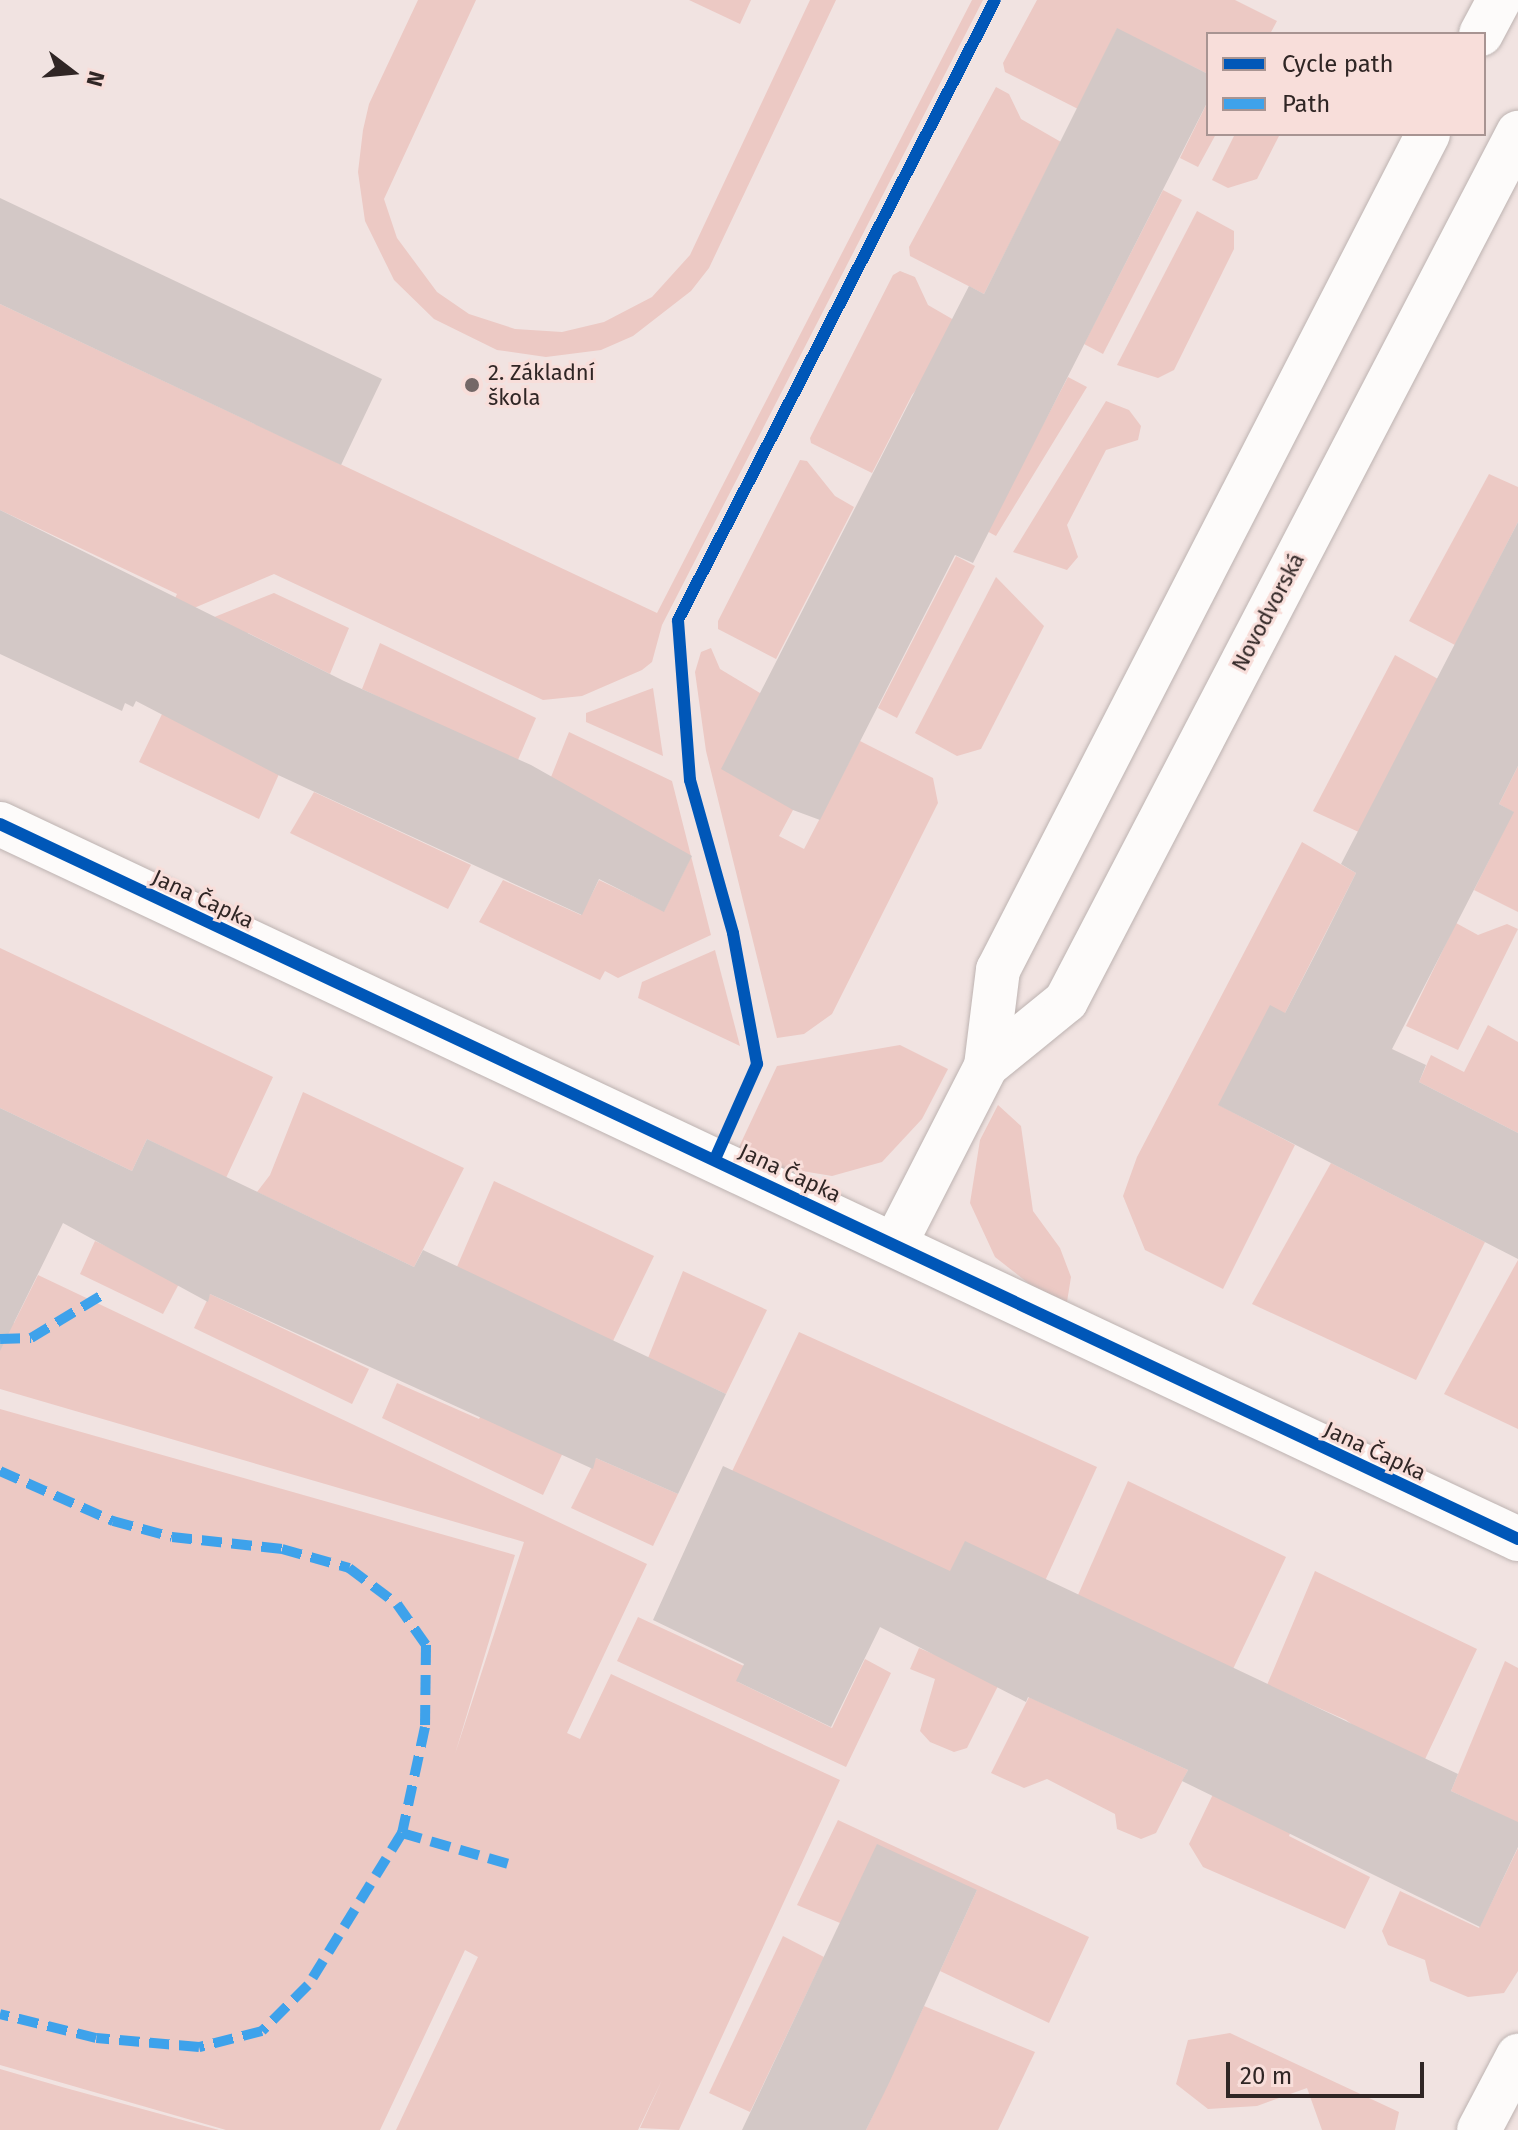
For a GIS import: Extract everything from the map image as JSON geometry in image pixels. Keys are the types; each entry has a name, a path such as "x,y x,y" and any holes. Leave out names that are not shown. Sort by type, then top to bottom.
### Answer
{"street":[{"path":"1482,32 1499,0"},
{"name":"Novodvorská","path":"986,1066 1066,1001 1518,133"},
{"name":"Novodvorská","path":"895,1244 986,1066 998,970 1427,136"},
{"name":"Jana Čapka","path":"0,824 895,1244 1081,1337 1518,1539"},
{"path":"1479,2130 1518,2056"}],"shaded area":[{"path":"418,0 476,0 384,199 397,238 437,292 469,314 515,329 562,332 604,322 652,297 690,255 810,0 836,0 709,268 691,291 633,336 601,350 546,357 497,350 434,319 394,280 365,221 358,172 369,104"},
{"path":"689,0 751,0 740,24"},
{"path":"972,0 983,0 662,625 652,662 642,670 582,696 543,700 274,574 194,608 159,632 177,594 0,510 0,304 657,613"},
{"path":"1037,0 1235,0 1277,21 1271,32 1206,32 1206,73 1117,29 1078,109 1005,72 1003,63"},
{"path":"996,87 1009,94 1021,119 1061,142 984,294 910,256 909,247"},
{"path":"1206,105 1206,136 1215,136 1198,167 1180,158"},
{"path":"1234,136 1279,136 1257,179 1228,188 1212,180"},
{"path":"1163,190 1182,200 1103,354 1084,344"},
{"path":"1197,211 1234,231 1234,249 1174,370 1158,378 1117,365"},
{"path":"900,271 915,277 928,305 966,327 912,395 872,473 811,443 810,438 893,275"},
{"path":"1068,377 1087,387 996,536 972,523 1027,455"},
{"path":"1106,401 1129,410 1141,426 1138,440 1106,450 1067,525 1078,557 1067,570 1013,552"},
{"path":"800,460 807,461 835,496 854,507 776,659 718,629 718,621"},
{"path":"1489,474 1518,487 1518,522 1455,645 1409,621"},
{"path":"956,556 975,566 897,718 878,708"},
{"path":"996,577 1044,626 981,749 957,756 915,733"},
{"path":"274,593 349,628 330,674 248,633 201,733 279,774 259,819 139,762 207,620"},
{"path":"380,643 536,718 517,762 362,689"},
{"path":"711,648 720,669 760,693 793,810 779,836 804,849 860,741 933,778 938,803 832,1014 804,1034 777,1038 706,751 695,672 701,652"},
{"path":"1395,655 1438,679 1374,839 1313,811"},
{"path":"653,688 663,756 586,722 586,713"},
{"path":"569,732 672,781 711,935 618,978 605,971 600,980 479,922 503,880 581,915 599,880 664,911 688,863 551,777"},
{"path":"1518,766 1518,912 1474,890 1513,812 1499,804"},
{"path":"314,792 471,865 448,909 290,833"},
{"path":"1302,842 1356,873 1285,1013 1219,1105 1295,1145 1223,1289 1145,1250 1123,1196 1137,1157"},
{"path":"1456,923 1478,935 1507,924 1518,929 1458,1050 1406,1026"},
{"path":"0,948 273,1077 226,1178 147,1139 132,1171 0,1108"},
{"path":"715,950 740,1046 638,998 642,982"},
{"path":"1488,1025 1518,1042 1518,1133 1419,1082 1431,1055 1464,1072"},
{"path":"900,1045 948,1069 922,1119 882,1162 832,1176 784,1168 739,1147 777,1066"},
{"path":"303,1092 464,1168 414,1267 257,1192 270,1175"},
{"path":"998,1105 1021,1126 1033,1211 1060,1248 1071,1277 1067,1302 1032,1286 995,1257 970,1203 980,1140"},
{"path":"1331,1163 1485,1242 1416,1380 1252,1304"},
{"path":"494,1181 654,1256 613,1341 450,1283"},
{"path":"95,1241 181,1280 163,1314 80,1274"},
{"path":"1518,1260 1518,1429 1444,1394"},
{"path":"683,1271 767,1310 726,1394 648,1358"},
{"path":"38,1275 647,1564 567,1733 580,1739 611,1674 840,1780 679,2130 640,2128 662,2080 638,2130 396,2130 478,1957 465,1950 380,2130 226,2130 0,2065 0,1409 515,1555 455,1754 524,1542 0,1389 0,1317 14,1323"},
{"path":"210,1294 369,1369 352,1404 194,1328"},
{"path":"799,1332 1097,1467 1045,1581 950,1574 699,1540"},
{"path":"397,1383 479,1419 487,1404 567,1444 543,1495 382,1418"},
{"path":"596,1458 678,1494 653,1546 571,1508"},
{"path":"1128,1481 1286,1557 1233,1669 1078,1595"},
{"path":"1315,1571 1477,1649 1418,1774 1346,1720 1267,1685"},
{"path":"638,1617 744,1666 738,1682 832,1728 865,1659 891,1673 846,1767 617,1661"},
{"path":"919,1648 1000,1682 967,1748 954,1752 930,1742 920,1731 935,1679 910,1669"},
{"path":"1505,1661 1518,1668 1518,1823 1451,1791"},
{"path":"1029,1697 1188,1770 1156,1833 1141,1839 1117,1829 1115,1814 1047,1779 1024,1788 991,1773"},
{"path":"1217,1786 1295,1821 1289,1836 1370,1877 1345,1929 1203,1867 1189,1844"},
{"path":"838,1820 1089,1937 1049,2023 940,1971 977,1890 840,1923 797,1905"},
{"path":"1518,1848 1518,1971 1504,1993 1468,1997 1430,1981 1425,1960 1388,1945 1382,1931 1400,1891 1479,1928"},
{"path":"783,1936 824,1957 750,2112 709,2093"},
{"path":"924,2006 1035,2052 998,2130 866,2130"},
{"path":"1230,2033 1399,2112 1395,2130 1322,2130 1307,2088 1257,2106 1208,2109 1176,2084 1188,2040"},
{"path":"0,2069 62,2087 219,2130 0,2130"}],"building":[{"path":"1117,28 1206,73 1206,105 973,563 955,555 820,820 793,810 721,769 969,286 984,294"},
{"path":"0,198 382,379 341,465 0,304"},
{"path":"0,510 344,681 531,765 692,856 664,912 599,879 582,915 278,775 136,701 133,707 125,703 122,711 0,654"},
{"path":"1518,522 1518,766 1499,804 1514,812 1392,1049 1426,1065 1419,1082 1518,1133 1518,1259 1218,1105 1270,1005 1285,1013 1318,949 1356,873 1341,864"},
{"path":"0,1108 132,1171 147,1139 414,1267 423,1250 726,1394 678,1494 596,1458 593,1469 210,1294 208,1302 63,1223 0,1351"},
{"path":"723,1466 950,1571 965,1541 1458,1774 1451,1791 1518,1822 1518,1847 1480,1927 1182,1781 1188,1770 1028,1697 1026,1702 880,1627 831,1727 736,1681 744,1664 653,1620"},
{"path":"877,1844 977,1890 889,2083 866,2130 742,2130"}],"marked path":[{"path":"0,1339 31,1338 102,1295"},
{"path":"0,1471 113,1521 172,1537 282,1549 349,1568 397,1604 426,1645 425,1727 402,1833 308,1985 262,2031 199,2047 96,2038 0,2014"},
{"path":"402,1833 512,1865"}],"cycle path":[{"path":"715,1159 757,1064 733,933 690,780 678,620 995,0"},
{"path":"0,824 1518,1539"}],"place":[{"name":"2. Základní škola","path":"472,385"}]}
